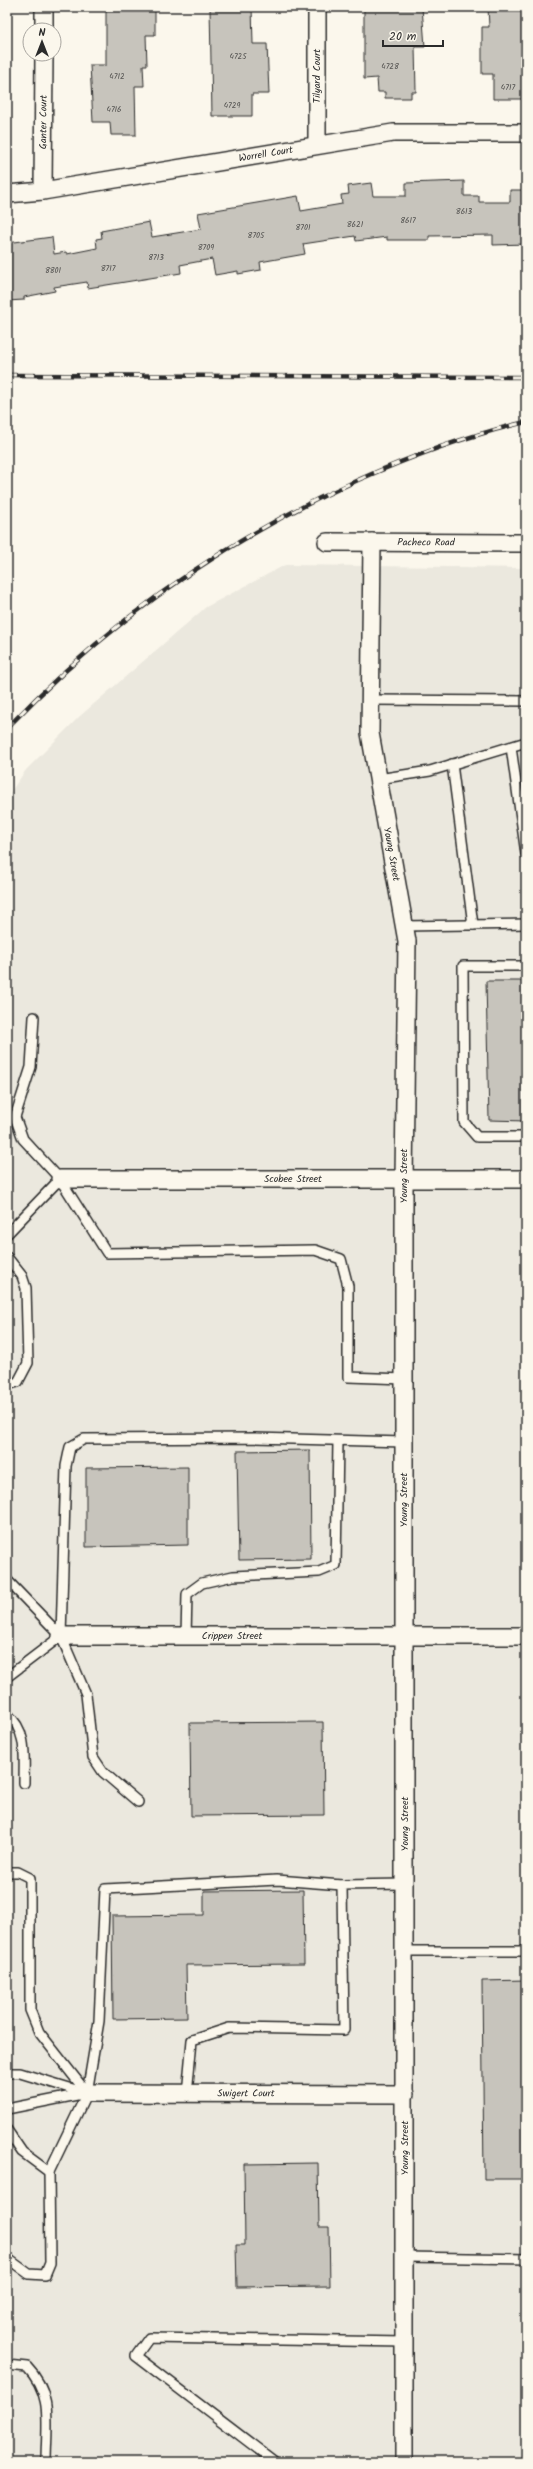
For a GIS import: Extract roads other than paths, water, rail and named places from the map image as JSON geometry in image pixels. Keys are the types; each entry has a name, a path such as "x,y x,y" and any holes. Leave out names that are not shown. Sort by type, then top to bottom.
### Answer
{"street":[{"path":"44,7 44,22"},
{"name":"Tilyard Court","path":"317,7 317,144"},
{"name":"Ganter Court","path":"43,191 44,62"},
{"name":"Worrell Court","path":"7,194 43,191 317,144 393,133 526,133"},
{"name":"Pacheco Road","path":"327,542 526,543"},
{"name":"Young Street","path":"372,542 370,733 407,941 404,1179 404,2462"},
{"name":"Scobee Street","path":"60,1179 526,1179"},
{"name":"Crippen Street","path":"61,1636 526,1636"},
{"name":"Swigert Court","path":"87,2093 405,2094"}],"lane":[{"path":"371,700 526,701"},
{"path":"378,779 430,771 526,742"},
{"path":"511,747 526,854"},
{"path":"452,764 472,925"},
{"path":"404,926 526,924"},
{"path":"526,966 463,966 464,1122 477,1137 526,1137"},
{"path":"34,1017 31,1067 15,1117 23,1139 60,1179 107,1253 315,1250 341,1259 348,1286 348,1377 405,1379"},
{"path":"7,1234 60,1179"},
{"path":"7,1257 22,1276 26,1288 28,1363 18,1382 7,1385"},
{"path":"61,1636 66,1466 70,1447 84,1439 255,1438 404,1442"},
{"path":"186,1636 187,1594 202,1583 233,1576 319,1572 336,1565 338,1440"},
{"path":"7,1580 61,1636 86,1694 93,1757 103,1772 138,1802"},
{"path":"7,1677 61,1636"},
{"path":"7,1714 16,1722 24,1743 24,1783"},
{"path":"7,1872 18,1872 30,1878 30,2010 38,2032 87,2093"},
{"path":"7,2258 29,2274 45,2275 50,2263 49,2172 87,2093 99,2021 105,1890 277,1880 342,1886 405,1884"},
{"path":"187,2094 192,2040 229,2028 344,2030 342,1886"},
{"path":"405,1951 526,1951"},
{"path":"7,2073 20,2073 87,2093"},
{"path":"7,2109 87,2093"},
{"path":"7,2130 22,2152 49,2172"},
{"path":"405,2257 526,2259"},
{"path":"275,2462 136,2356 149,2338 405,2342"},
{"path":"7,2365 27,2367 38,2379 46,2399 46,2462"}],"railway":[{"path":"7,375 526,377"},
{"path":"7,728 46,689 127,619 170,587 261,529 358,480 399,463 440,447 483,433 526,422"}]}
